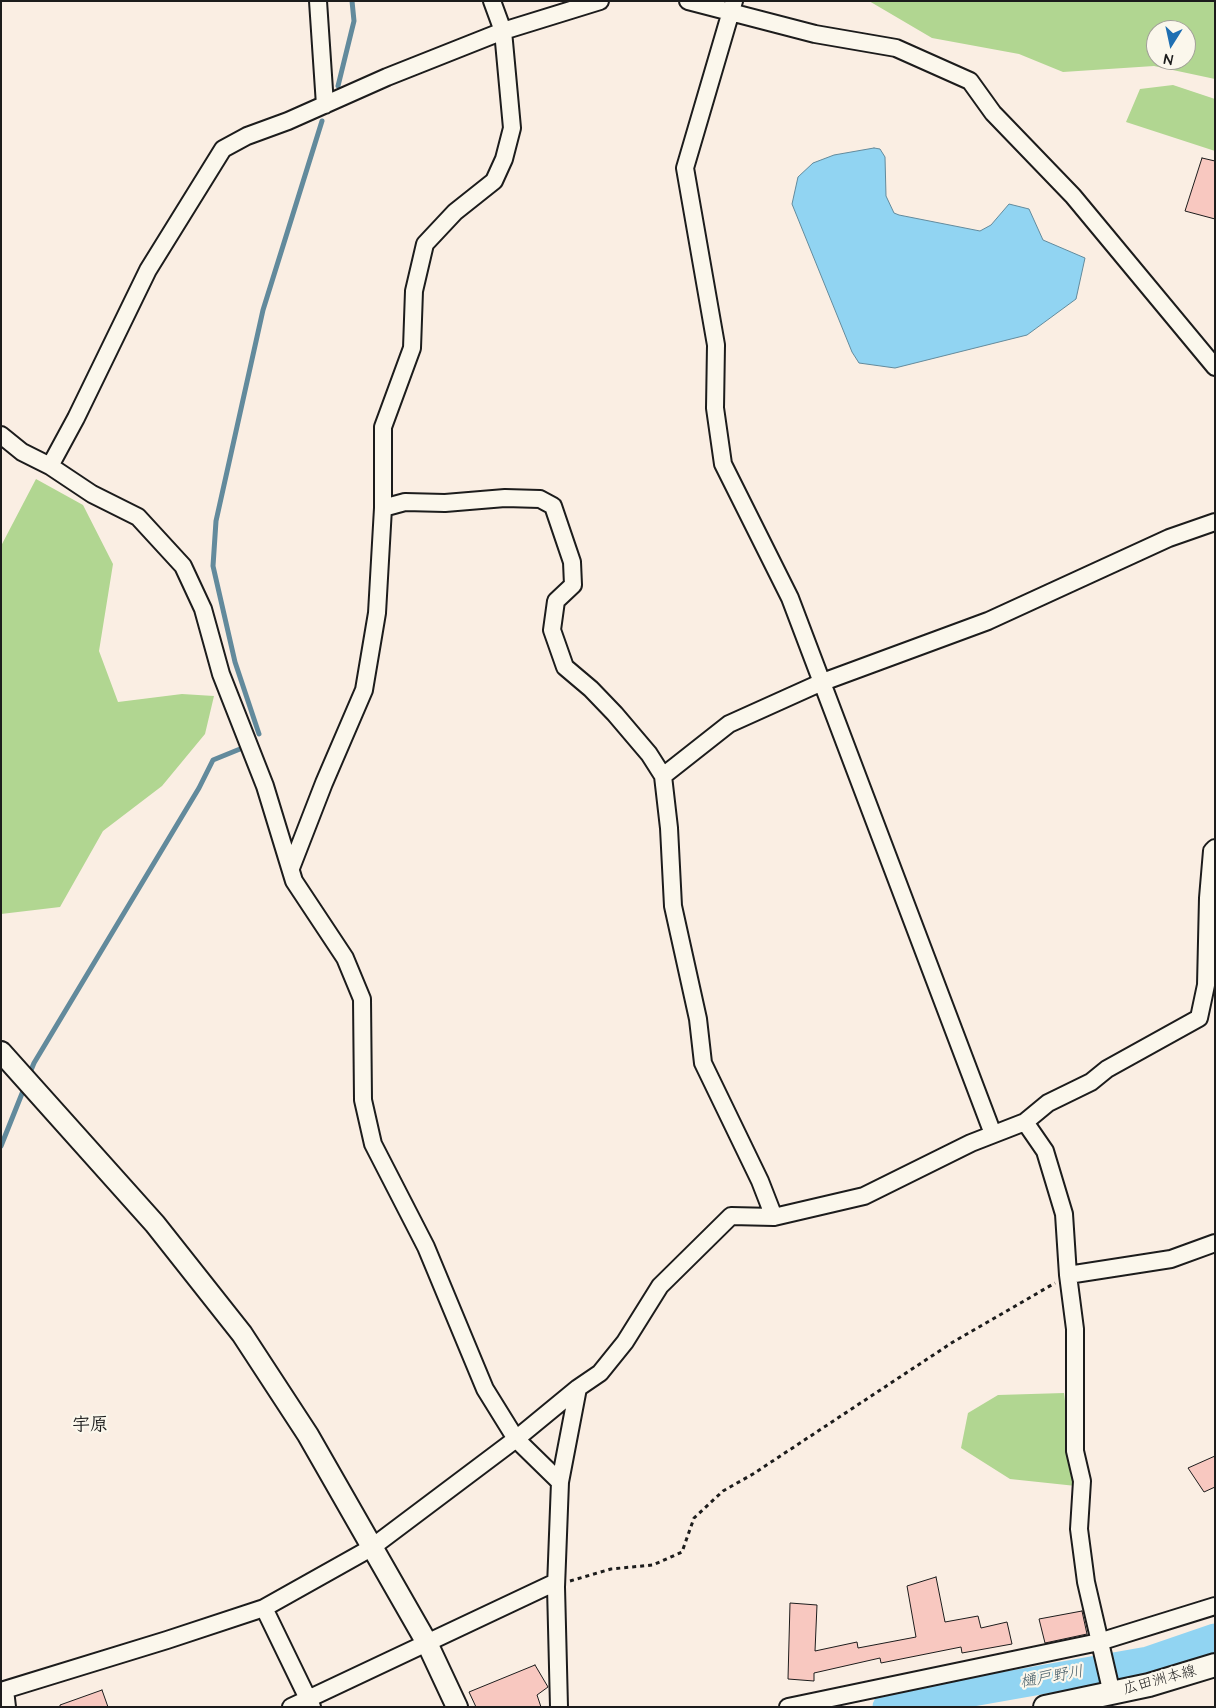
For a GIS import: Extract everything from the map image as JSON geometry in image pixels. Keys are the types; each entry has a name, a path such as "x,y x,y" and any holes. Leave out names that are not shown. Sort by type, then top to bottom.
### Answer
{"main road":[{"name":"広田洲本線","path":"1045,1707 1103,1695 1215,1665"}],"street":[{"path":"318,1 325,105"},
{"path":"291,868 324,783 364,690 377,613 383,508 383,427 412,348 414,291 425,244 455,212 494,181 506,152 512,128 503,31 492,1"},
{"path":"50,466 76,418 148,270 223,150 247,136 503,31 600,1"},
{"path":"688,1 732,7 815,34 896,48 970,81 993,113 1073,196 1215,367"},
{"path":"732,7 685,168 716,345 715,408 723,464 790,598 820,683 993,1134"},
{"path":"1,435 22,452 50,466 92,494 138,517 184,566 202,608 221,674 265,786 294,881 345,958 362,1000 363,1100 373,1144 426,1247 485,1389 516,1439 560,1482"},
{"path":"383,508 405,502 444,503 505,498 540,500 553,506 572,562 573,585 556,601 552,630 565,667 591,689 615,714 649,754 664,776 670,828 673,906 698,1019 703,1063 756,1173 774,1217"},
{"path":"664,776 729,724 820,683 988,621 1169,538 1215,522"},
{"path":"7,1707 3,1690 264,1608 371,1548 600,1373 625,1342 660,1286 731,1216 774,1217 864,1196 971,1143 1025,1122 1048,1103 1091,1082 1107,1070 1199,1018 1206,986 1208,898 1212,851 1215,848"},
{"path":"1,1052 155,1224 242,1334 308,1435 371,1548 428,1643 457,1707"},
{"path":"1025,1122 1045,1151 1064,1214 1068,1275 1075,1329 1075,1451 1082,1481 1079,1529 1086,1582 1100,1642 1103,1695"},
{"path":"1068,1275 1171,1259 1215,1243"},
{"path":"560,1707 556,1584 560,1482 578,1388"},
{"path":"291,1707 310,1704 428,1643 556,1584"},
{"path":"788,1707 1100,1642 1215,1606"},
{"path":"264,1608 310,1704"}],"path":[{"path":"556,1584 611,1569 653,1565 682,1552 694,1518 723,1491 753,1474 953,1342 1068,1275"}],"green space":[{"path":"869,1 1215,1 1215,79 1173,70 1196,70 1196,20 1146,20 1146,67 1063,72 1019,54 932,38"},
{"path":"1173,85 1215,99 1215,151 1126,122 1140,89"},
{"path":"36,479 83,505 113,564 99,651 118,702 182,694 214,696 205,734 162,786 103,831 60,907 1,914 1,546"},
{"path":"1064,1393 1076,1486 1010,1479 961,1448 968,1413 998,1395"}],"water":[{"path":"874,148 880,149 885,157 886,196 894,213 899,215 980,231 991,225 1009,204 1029,209 1043,240 1085,258 1076,299 1027,335 895,368 859,363 852,352 792,204 798,177 813,163 834,155"}],"building":[{"path":"1202,158 1215,161 1215,219 1185,211"},
{"path":"1215,1456 1215,1487 1204,1492 1188,1468"},
{"path":"936,1577 945,1622 978,1616 981,1628 1007,1622 1012,1644 962,1653 961,1647 881,1663 880,1658 814,1673 814,1681 788,1679 790,1603 817,1605 815,1651 857,1642 858,1648 916,1637 907,1586"},
{"path":"1082,1611 1087,1634 1045,1643 1039,1619"},
{"path":"535,1665 548,1687 537,1695 541,1707 476,1707 469,1692"},
{"path":"102,1690 108,1707 60,1707 60,1705"}],"waterway":[{"path":"338,86 354,21 352,1"},
{"path":"259,734 235,662 213,566 216,521 263,310 322,121"},
{"path":"29,1075 34,1063 199,788 213,760 240,749"},
{"path":"1,1146 25,1086"},
{"name":"樋戸野川","path":"887,1707 1148,1661 1215,1638"}],"district":[{"name":"宇原","path":"90,1426"}]}
